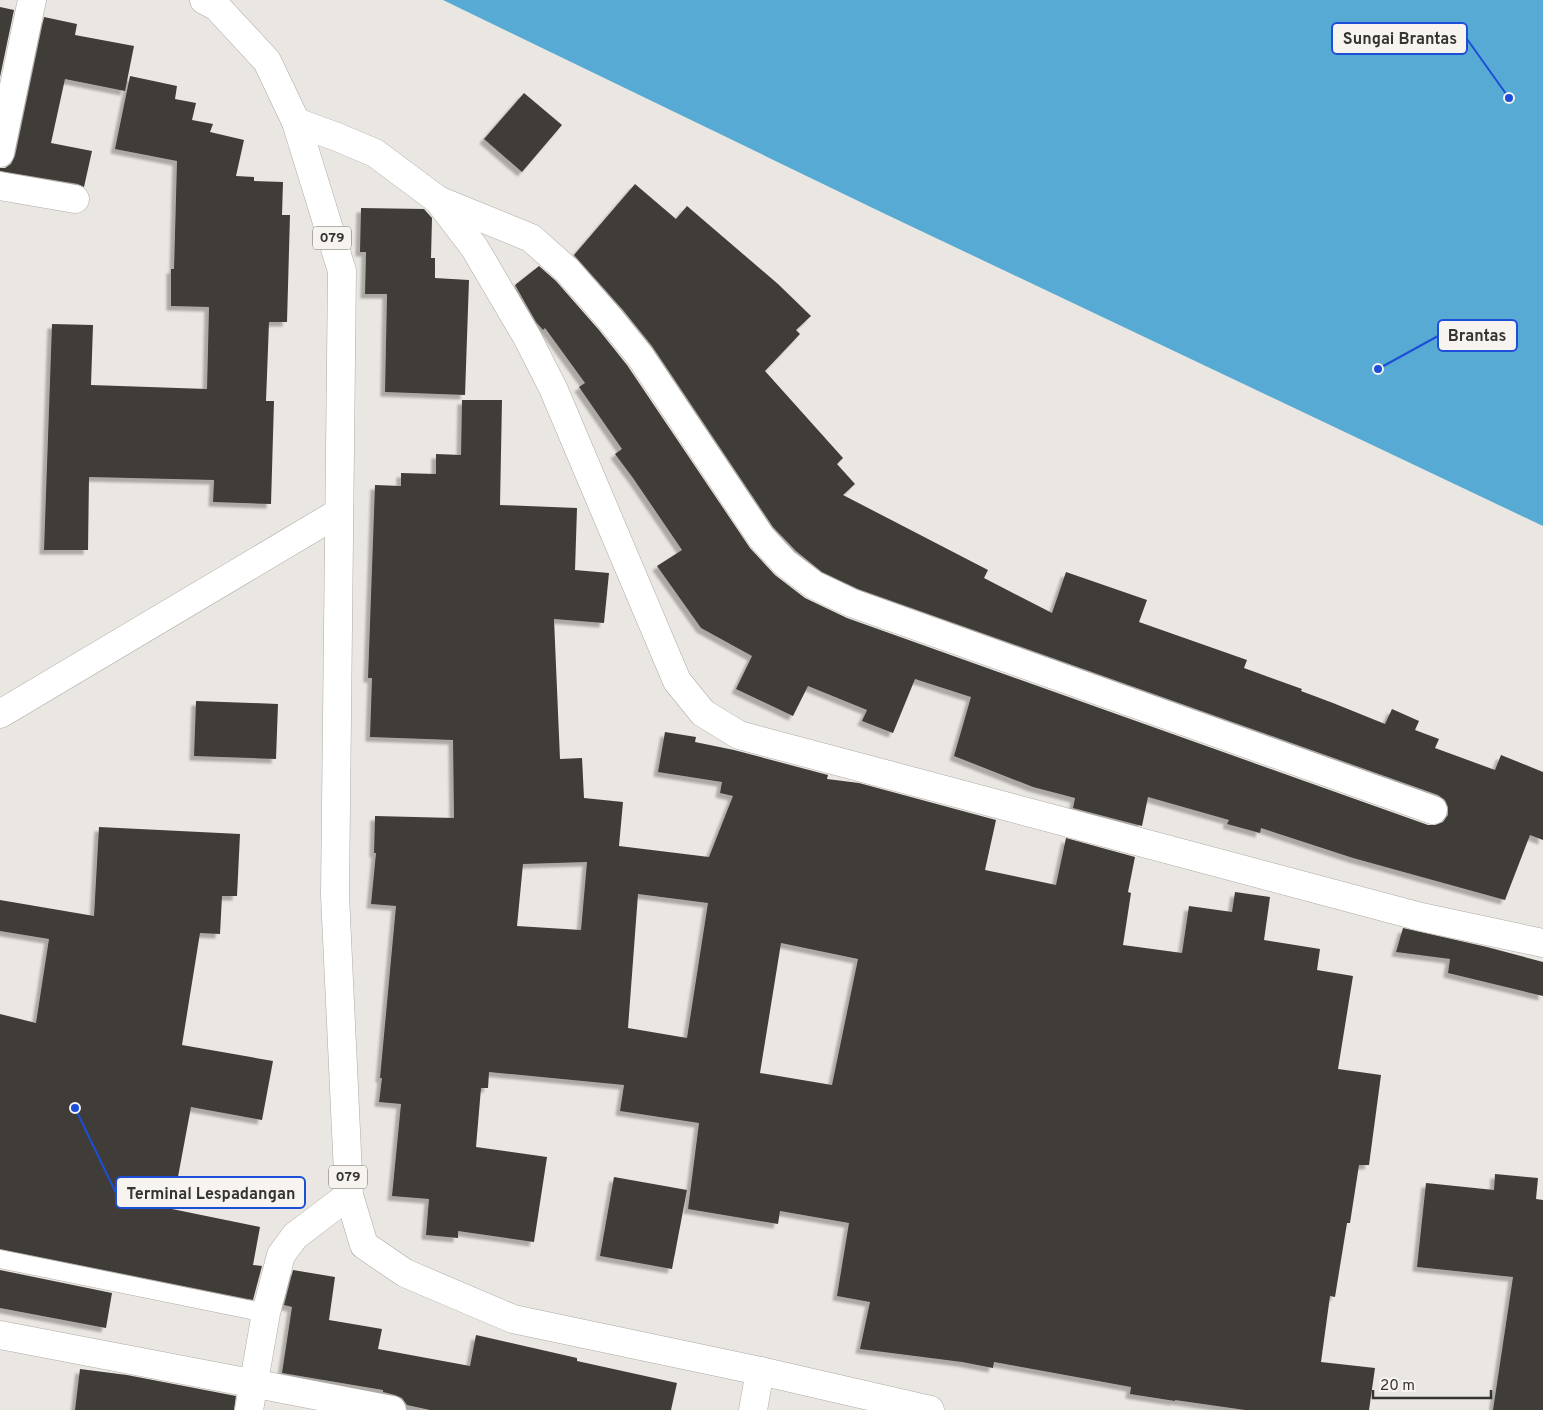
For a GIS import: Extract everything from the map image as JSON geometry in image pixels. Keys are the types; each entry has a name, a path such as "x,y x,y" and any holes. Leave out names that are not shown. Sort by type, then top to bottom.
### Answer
{"street":[{"path":"0,153 32,0"},
{"name":"079","path":"204,0 217,7 267,62 296,122 342,271 335,895 349,1195 364,1244 405,1272 513,1319 760,1371 930,1410"},
{"path":"296,122 375,153 438,200 531,238 567,270 640,356 761,537 785,563 814,585 852,603 1433,810"},
{"path":"0,186 75,199"},
{"path":"438,200 474,247 527,337 553,388 677,681 703,713 739,735 1421,917 1543,943"},
{"path":"0,714 338,514"},
{"path":"248,1410 266,1313 281,1255 295,1236 349,1195"},
{"path":"0,1335 392,1410"},
{"path":"752,1410 760,1371"}],"lane":[{"path":"0,1260 266,1313"}],"water":[{"path":"443,0 1543,0 1543,526 881,212"}],"building":[{"path":"0,7 14,10 0,77"},
{"path":"44,17 77,24 75,35 134,46 125,91 65,79 51,143 92,151 84,187 78,184 0,171 0,168 5,168 11,164 15,156"},
{"path":"130,76 177,86 175,99 196,103 192,120 213,124 210,132 244,140 236,176 254,177 254,181 283,182 282,215 290,215 287,322 269,322 266,401 274,401 271,504 213,502 214,480 89,477 88,550 44,550 52,324 93,325 91,385 207,389 209,307 171,306 171,269 174,269 177,161 115,149"},
{"path":"524,93 562,125 522,172 484,139"},
{"path":"635,184 676,219 687,206 778,284 811,316 796,330 800,334 765,371 843,458 837,464 855,484 843,495 988,570 984,578 1052,613 1066,572 1147,600 1139,622 1247,660 1244,668 1302,689 1301,691 1385,724 1392,709 1419,721 1415,730 1439,739 1435,748 1495,770 1501,755 1543,772 1543,840 1530,835 1505,900 1353,858 1261,828 1260,833 1227,824 1229,820 1148,797 1142,826 1073,808 1075,798 1033,787 954,756 971,697 915,679 893,733 862,721 867,710 808,686 793,716 736,689 752,656 701,628 657,566 682,550 615,454 622,449 579,387 585,383 545,328 543,330 536,322 515,285 539,266 556,281 627,365 750,548 775,575 805,598 847,618 1428,825 1443,822 1448,815 1448,807 1445,800 1438,795 858,589 822,572 796,551 773,527 652,346 574,255"},
{"path":"361,208 424,209 432,218 431,258 435,258 435,278 469,280 465,395 385,392 387,294 365,294 366,252 360,252"},
{"path":"462,400 502,400 500,505 577,508 575,570 609,573 604,623 554,619 560,759 582,758 584,798 623,802 619,846 709,857 733,796 720,793 722,782 658,772 665,732 696,737 695,742 734,750 828,775 827,779 859,783 996,820 985,870 1056,885 1066,838 1135,857 1128,892 1131,893 1123,945 1182,953 1189,906 1232,912 1235,892 1270,897 1264,940 1320,949 1317,970 1353,976 1338,1069 1381,1075 1369,1165 1359,1165 1350,1223 1347,1223 1335,1297 1330,1296 1321,1362 1375,1368 1369,1410 1245,1410 1130,1394 1131,1387 994,1362 993,1368 962,1362 860,1349 870,1302 837,1296 849,1223 780,1211 778,1224 688,1209 699,1123 620,1111 624,1085 489,1072 488,1088 481,1088 476,1147 547,1157 534,1242 458,1231 458,1238 426,1235 429,1199 392,1196 401,1104 379,1102 396,906 371,904 376,853 374,853 375,816 454,818 453,740 370,737 372,678 368,678 375,485 401,486 401,473 436,474 436,454 461,455","holes":["587,862 581,930 517,926 523,864","638,894 708,903 687,1038 628,1028","781,943 858,959 832,1085 760,1073"]},
{"path":"196,701 278,704 276,759 194,756"},
{"path":"99,827 240,834 237,896 222,896 220,934 200,933 182,1045 273,1061 262,1120 191,1107 172,1209 260,1227 253,1265 262,1266 253,1300 0,1249 0,1014 36,1023 49,939 0,931 0,900 94,916"},
{"path":"1403,928 1543,962 1543,996 1448,973 1450,959 1396,952"},
{"path":"1495,1174 1538,1178 1536,1199 1543,1200 1543,1410 1493,1410 1513,1277 1417,1267 1426,1183 1494,1190"},
{"path":"614,1177 687,1190 672,1269 600,1256"},
{"path":"0,1270 112,1293 106,1328 0,1308"},
{"path":"293,1270 335,1277 329,1320 382,1329 378,1349 470,1366 476,1335 577,1358 577,1361 677,1383 671,1410 430,1410 407,1405 402,1398 383,1392 383,1390 282,1373 292,1307 284,1305"},
{"path":"80,1369 127,1375 236,1396 234,1410 75,1410"}],"place":[{"name":"Sungai Brantas","path":"1509,98"},
{"name":"Brantas","path":"1378,369"},
{"name":"Terminal Lespadangan","path":"75,1108"}]}
